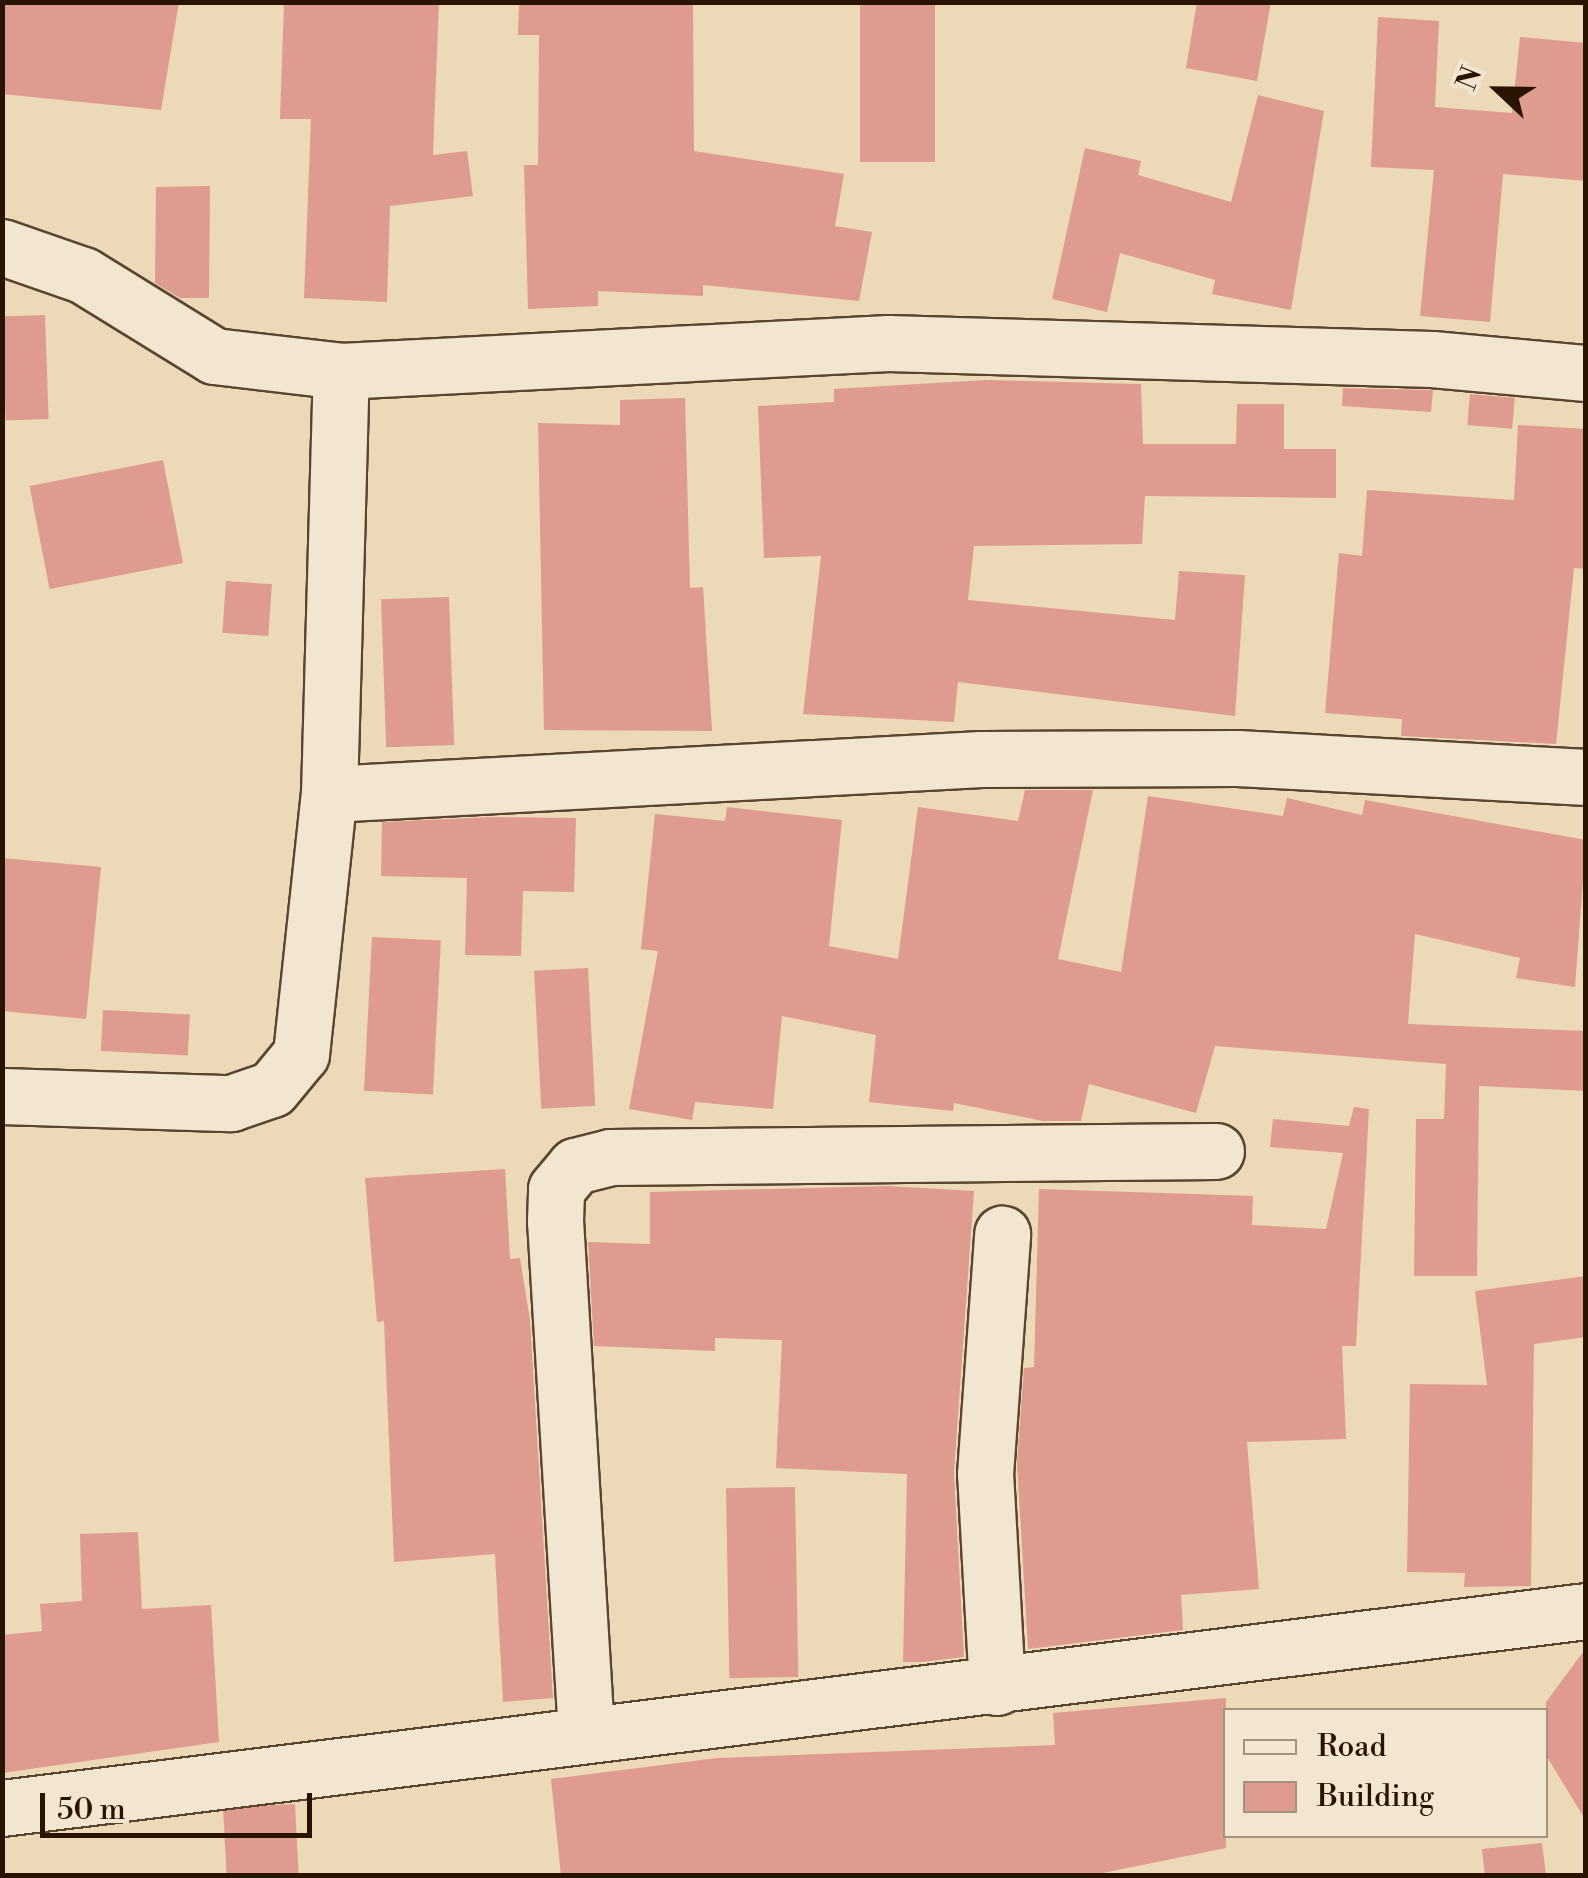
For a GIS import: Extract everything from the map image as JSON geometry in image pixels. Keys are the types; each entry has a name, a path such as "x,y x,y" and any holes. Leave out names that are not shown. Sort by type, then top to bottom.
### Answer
{"street":[{"path":"2,246 70,268 214,356 341,371 888,343 1432,359 1586,374"},
{"path":"2,1096 196,1105 272,1089 301,1054 329,794 341,371"},
{"path":"329,794 980,758 1237,758 1586,777"},
{"path":"586,1733 555,1221 556,1188 574,1166 610,1157 1216,1151"},
{"path":"997,1686 986,1474 1002,1234"},
{"path":"2,1808 1586,1611"}],"building":[{"path":"2,2 179,2 161,110 2,94"},
{"path":"284,2 439,2 433,155 467,151 473,196 390,206 387,302 304,298 311,119 280,119"},
{"path":"519,2 693,2 694,151 844,174 835,226 872,232 859,301 703,285 703,296 598,291 598,306 528,309 524,165 538,165 539,35 518,35"},
{"path":"860,2 935,2 935,162 860,162"},
{"path":"1197,2 1271,2 1257,81 1186,68"},
{"path":"1378,17 1439,21 1435,107 1512,113 1520,37 1586,43 1586,181 1503,174 1490,322 1420,316 1434,170 1371,167"},
{"path":"1258,95 1324,111 1291,310 1212,294 1215,280 1120,253 1107,312 1052,299 1085,148 1141,161 1138,175 1231,202"},
{"path":"210,186 209,298 180,298 155,283 156,187"},
{"path":"45,315 49,419 6,420 2,317"},
{"path":"986,380 1141,384 1143,444 1236,444 1237,404 1284,404 1284,449 1336,449 1336,498 1145,496 1142,544 974,546 968,600 1175,620 1179,571 1245,575 1235,716 958,682 954,722 803,714 821,556 764,558 758,406 834,402 834,389"},
{"path":"1343,388 1433,390 1431,412 1342,406"},
{"path":"1470,394 1515,398 1512,429 1467,425"},
{"path":"685,398 690,588 703,587 712,731 544,730 538,423 620,425 620,400"},
{"path":"1518,425 1586,429 1586,569 1574,568 1556,744 1401,736 1402,719 1325,713 1339,553 1362,556 1367,490 1514,500"},
{"path":"163,460 183,563 50,589 29,486"},
{"path":"226,581 272,584 268,636 222,633"},
{"path":"449,597 454,745 386,747 381,599"},
{"path":"1025,790 1093,790 1058,959 1121,972 1148,796 1283,816 1287,798 1362,815 1365,800 1586,840 1575,987 1516,978 1520,958 1415,934 1408,1024 1586,1031 1586,1091 1479,1086 1477,1276 1414,1276 1416,1119 1444,1119 1446,1064 1215,1046 1196,1113 1089,1084 1081,1121 1043,1121 954,1103 953,1111 869,1102 876,1035 782,1016 773,1109 695,1102 692,1120 629,1109 658,951 641,949 655,814 725,821 727,807 842,820 829,946 898,959 918,807 1018,821"},
{"path":"576,818 574,892 523,891 521,956 465,955 467,878 381,876 382,822"},
{"path":"2,858 101,867 86,1019 2,1011"},
{"path":"372,937 441,941 433,1094 364,1091"},
{"path":"588,968 595,1106 541,1109 534,971"},
{"path":"103,1010 190,1015 188,1055 101,1051"},
{"path":"1354,1107 1369,1109 1356,1346 1342,1346 1346,1439 1247,1442 1259,1589 1181,1595 1183,1630 1028,1649 1017,1463 1024,1368 1034,1367 1039,1189 1253,1196 1252,1225 1326,1229 1343,1153 1270,1147 1273,1119 1349,1126"},
{"path":"505,1169 510,1259 520,1258 530,1320 553,1698 503,1702 495,1554 394,1562 384,1321 377,1322 365,1178"},
{"path":"886,1186 974,1191 954,1472 964,1657 903,1662 907,1474 776,1468 782,1340 715,1338 715,1351 594,1346 588,1242 650,1244 650,1192"},
{"path":"1586,1276 1586,1337 1534,1344 1531,1586 1464,1587 1465,1573 1407,1572 1410,1384 1487,1385 1475,1291"},
{"path":"795,1487 798,1677 729,1678 726,1488"},
{"path":"138,1532 142,1609 211,1605 219,1742 2,1773 2,1635 42,1631 40,1604 82,1601 80,1534"},
{"path":"1586,1648 1586,1821 1548,1758 1546,1702"},
{"path":"1226,1698 1226,1848 1088,1876 561,1876 551,1779 717,1758 1055,1745 1053,1713"},
{"path":"295,1804 299,1876 227,1876 223,1808"},
{"path":"1542,1843 1546,1876 1485,1876 1482,1849"}]}
